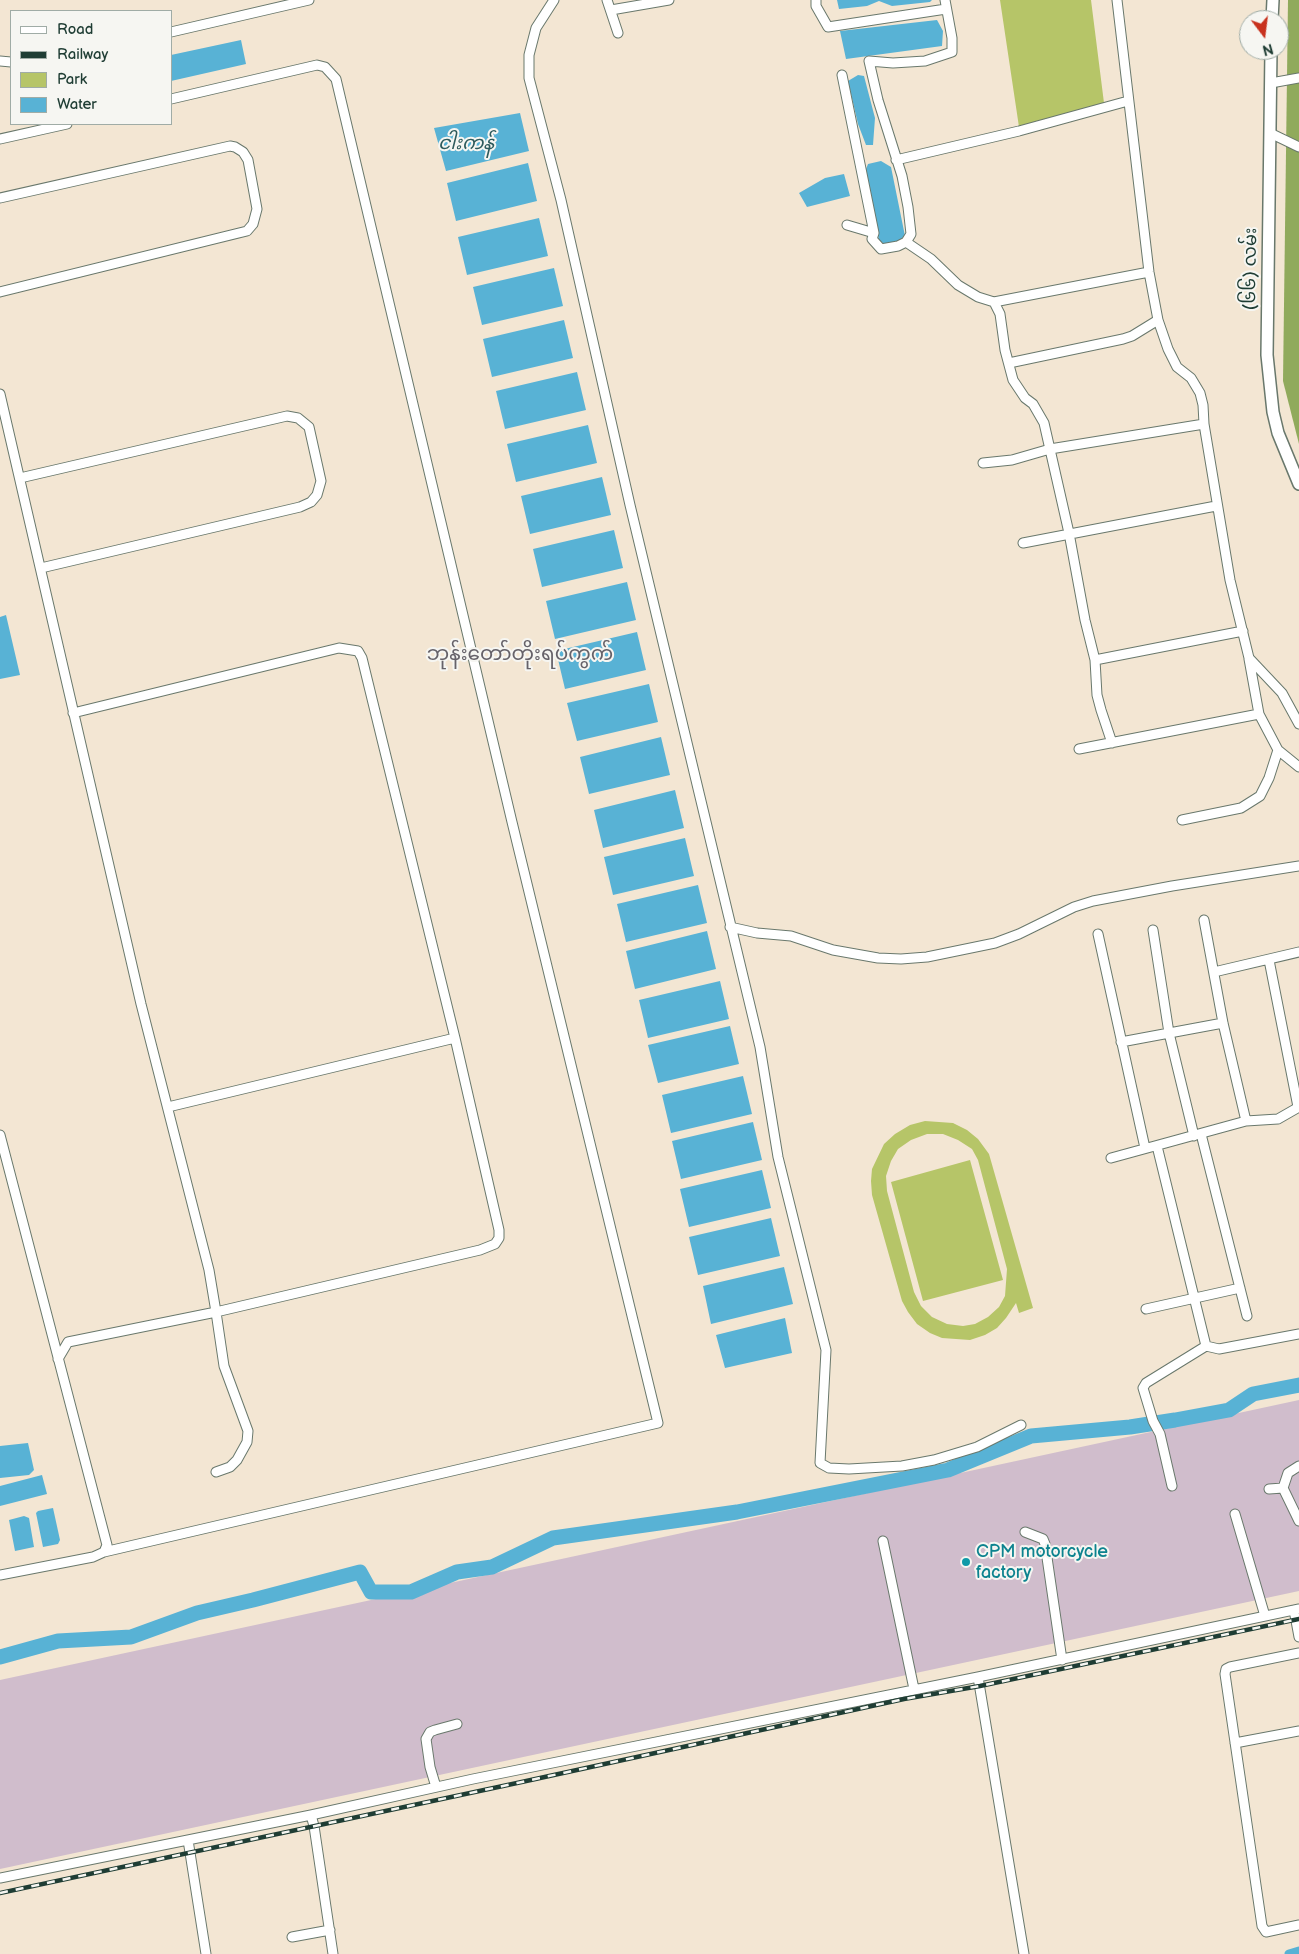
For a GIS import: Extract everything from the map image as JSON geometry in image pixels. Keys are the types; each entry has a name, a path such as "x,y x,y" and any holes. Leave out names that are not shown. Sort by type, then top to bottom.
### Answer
{"street":[{"path":"172,32 308,0"},
{"path":"554,0 547,8 536,28 529,55 529,78 561,200 630,505 760,1047 778,1157 826,1350 820,1463 829,1468 848,1469 894,1466 934,1460 977,1447 1021,1425"},
{"path":"607,0 618,33"},
{"path":"611,10 668,0"},
{"path":"816,0 816,6 828,27 946,5 952,38 952,52 925,61 893,63 869,61 878,100 902,176 911,228 911,234 906,242 898,246 881,248 872,240 874,233 842,75"},
{"path":"1117,0 1148,272 1158,320 1168,349 1177,367 1191,378 1200,393 1216,506 1230,580 1249,658 1258,714 1278,750 1299,767"},
{"name":"(၆၆) လမ်း","path":"1271,60 1267,355 1273,412 1278,434 1299,484"},
{"path":"0,1575 93,1557 104,1552 658,1423 512,822 336,79 326,67 317,65 172,99"},
{"path":"1271,84 1299,78"},
{"path":"896,160 1128,101"},
{"path":"0,139 63,125"},
{"path":"1270,134 1299,147"},
{"path":"0,198 230,146 243,152 248,160 257,209 253,224 247,231 0,292"},
{"path":"847,225 874,233"},
{"path":"906,242 931,259 958,285 978,297 994,302 1148,272"},
{"path":"994,302 1000,314 1013,380 1018,390 1033,404 1044,423 1095,660 1100,710 1112,743"},
{"path":"1009,363 1123,339 1132,336 1158,320"},
{"path":"0,394 141,1004 209,1270 224,1366 248,1431 246,1442 237,1460 230,1467 216,1472"},
{"path":"20,478 287,416 298,418 309,427 321,481 317,495 311,502 300,507 41,568"},
{"path":"983,463 1012,460 1050,449 1204,424"},
{"path":"1023,543 1216,506"},
{"path":"1095,660 1242,631"},
{"path":"58,1359 68,1342 216,1312 480,1250 494,1244 498,1238 499,1230 455,1038 362,658 358,651 339,648 73,713"},
{"path":"1249,658 1282,693 1299,724"},
{"path":"1079,749 1258,714"},
{"path":"1182,820 1241,808 1260,796 1269,778 1278,750"},
{"path":"730,927 757,933 791,936 833,950 878,958 927,957 995,943 1019,934 1074,906 1093,901 1172,886 1299,866"},
{"path":"1204,920 1223,1023 1246,1121"},
{"path":"1153,930 1170,1033 1247,1316"},
{"path":"1098,934 1146,1148"},
{"path":"1214,972 1299,952"},
{"path":"1111,1158 1246,1121 1278,1119 1299,1107 1269,960"},
{"path":"1121,1042 1223,1023"},
{"path":"168,1107 455,1038"},
{"path":"0,1135 107,1546 104,1552"},
{"path":"1157,1146 1206,1346"},
{"path":"1146,1309 1194,1300 1240,1288"},
{"path":"1172,1486 1160,1434 1143,1388 1148,1382 1206,1346 1218,1349 1299,1334"},
{"path":"1299,1466 1288,1473 1283,1488 1299,1521"},
{"path":"1269,1489 1283,1488"},
{"path":"1235,1514 1265,1616"},
{"path":"1025,1532 1043,1539 1046,1544 1062,1660"},
{"path":"883,1541 914,1689"},
{"path":"0,1878 1062,1660 1296,1609 1299,1636"},
{"path":"1299,1653 1226,1669 1225,1674 1263,1929 1266,1932 1299,1925"},
{"path":"978,1677 1024,1954"},
{"path":"436,1787 430,1767 426,1739 430,1732 457,1724"},
{"path":"1235,1744 1299,1731"},
{"path":"311,1815 333,1954"},
{"path":"188,1840 206,1954"},
{"path":"292,1937 330,1930"}],"shaded area":[{"path":"1299,1400 1299,1591 0,1869 0,1680"}],"green space":[{"path":"1000,0 1091,0 1104,103 1019,127"},
{"path":"1288,0 1299,0 1299,444 1283,381 1287,60 1289,60"},
{"path":"925,1121 953,1123 967,1130 978,1139 989,1154 1033,1308 1019,1313 1016,1303 997,1328 985,1335 970,1340 942,1338 930,1333 917,1324 908,1312 902,1301 872,1195 872,1169 884,1144 895,1134 910,1125","holes":["927,1134 943,1134 958,1140 972,1149 978,1160 1007,1269 1005,1296 999,1307 988,1317 975,1324 963,1326 947,1324 932,1317 921,1306 914,1292 887,1191 886,1176 891,1161 898,1149 911,1140"]},
{"path":"970,1160 1003,1280 923,1301 891,1182"}],"water":[{"path":"837,0 932,0 930,2 892,6 879,1 867,6 839,9"},
{"path":"937,20 943,31 942,46 846,59 840,31"},
{"path":"241,40 246,64 172,81 172,55"},
{"path":"858,75 864,76 875,118 873,145 866,145 858,124 848,81"},
{"name":"ငါးကန်","path":"520,113 529,151 446,171 434,128"},
{"path":"881,161 891,167 905,236 897,242 885,244 879,241 866,169 868,164"},
{"name":"ငါးကန်","path":"528,163 537,201 456,221 447,183"},
{"path":"844,174 850,196 807,207 799,193 825,178"},
{"path":"539,218 548,256 467,275 458,237"},
{"path":"554,268 563,306 482,325 473,287"},
{"path":"564,320 573,358 492,377 483,339"},
{"path":"577,372 586,410 505,429 496,391"},
{"path":"588,425 597,463 516,482 507,444"},
{"path":"602,477 611,515 530,534 521,496"},
{"path":"614,530 623,568 542,587 533,549"},
{"path":"627,582 636,620 555,639 546,601"},
{"path":"6,615 20,675 0,679 0,617"},
{"path":"637,632 646,670 565,689 556,651"},
{"path":"649,684 658,722 577,741 567,703"},
{"path":"661,737 670,775 589,794 580,757"},
{"path":"675,790 684,828 603,848 594,810"},
{"path":"685,838 694,876 613,895 604,857"},
{"path":"698,885 707,923 626,942 617,904"},
{"path":"707,931 716,969 635,989 626,951"},
{"path":"720,981 729,1019 648,1038 639,1000"},
{"path":"730,1026 739,1064 658,1083 648,1045"},
{"path":"743,1076 752,1114 671,1133 662,1095"},
{"path":"753,1122 762,1160 681,1179 672,1141"},
{"path":"762,1170 771,1208 689,1227 680,1189"},
{"path":"771,1218 780,1256 698,1275 689,1237"},
{"path":"784,1267 793,1304 711,1324 703,1286"},
{"path":"785,1318 792,1353 725,1368 716,1335"},
{"path":"28,1443 34,1470 29,1475 0,1478 0,1446"},
{"path":"42,1475 47,1494 0,1506 0,1486"},
{"path":"53,1508 60,1540 58,1544 43,1547 36,1513"},
{"path":"24,1516 29,1518 34,1547 15,1551 9,1520"}],"waterway":[{"path":"0,1657 58,1641 131,1637 197,1613 360,1572 371,1592 411,1592 457,1572 492,1567 553,1538 737,1512 948,1470 1031,1436 1130,1427 1229,1410 1253,1394 1299,1385"},
{"path":"1289,1954 1299,1951"}],"railway":[{"path":"0,1893 904,1699 980,1686 1299,1619"}],"place":[{"name":"CPM motorcycle factory","path":"966,1562"}],"district":[{"name":"ဘုန်းတော်တိုးရပ်ကွက်","path":"520,655"}]}
